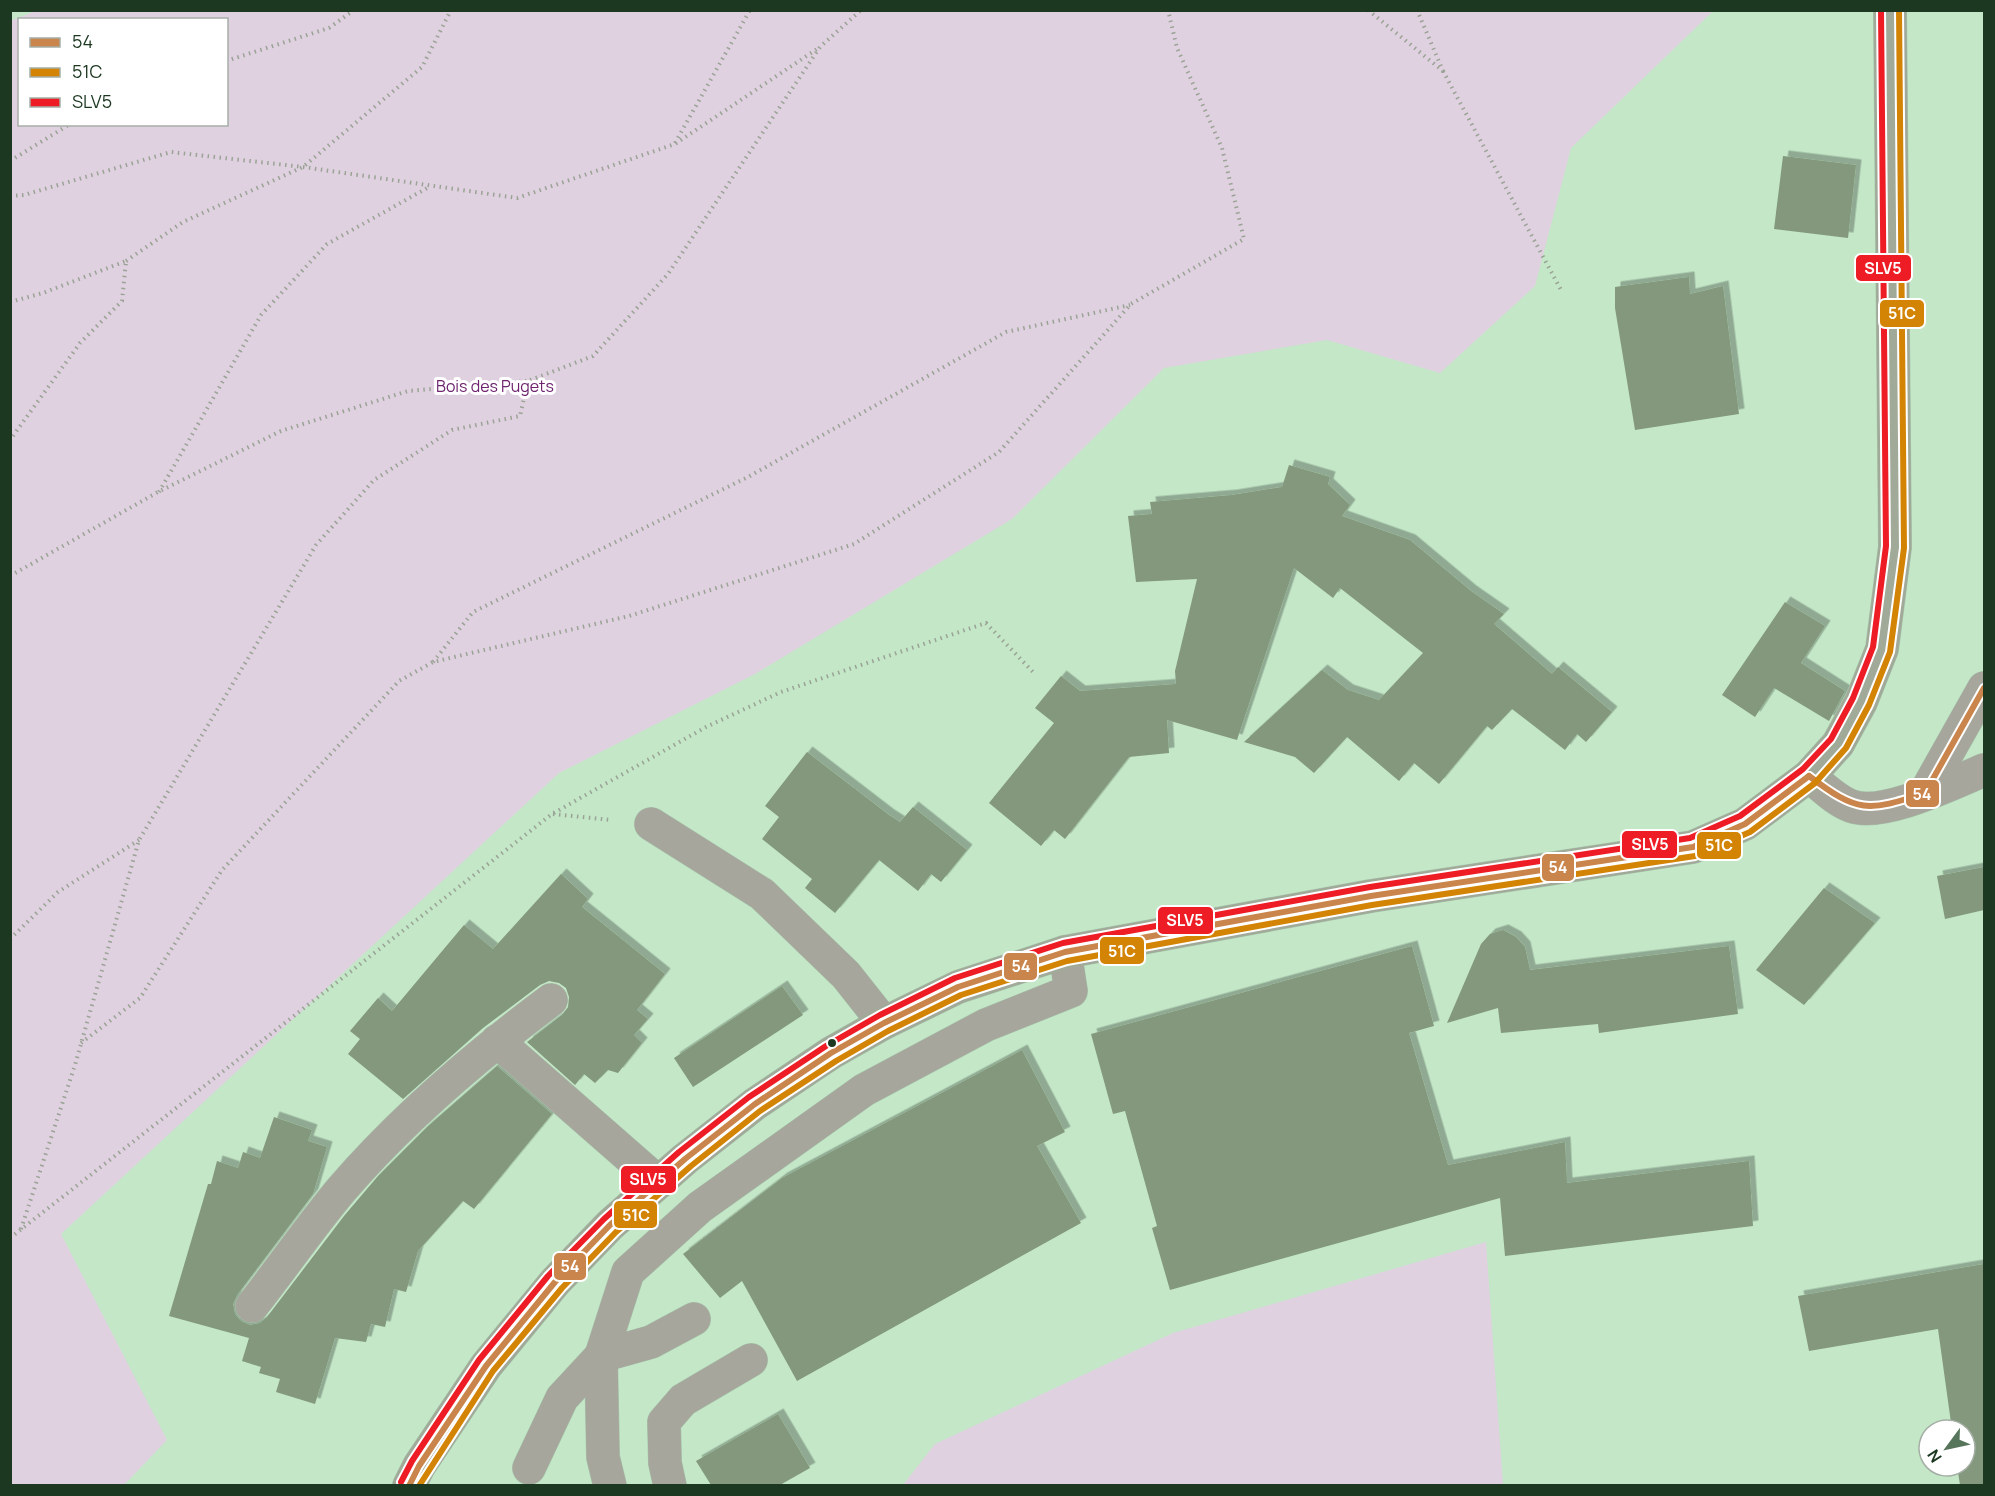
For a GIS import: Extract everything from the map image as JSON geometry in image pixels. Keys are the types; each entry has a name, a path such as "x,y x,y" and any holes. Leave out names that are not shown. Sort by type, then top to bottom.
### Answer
{"main road":[{"path":"409,1485 418,1466 486,1365 555,1282 610,1225 658,1182 755,1104 831,1053 884,1023 958,987 1065,952 1371,896 1693,847 1745,824 1809,776 1838,744 1861,702 1882,649 1890,590 1894,547 1890,10"}],"street":[{"path":"1925,793 1984,688"},
{"path":"1809,776 1840,800 1868,810 1925,793 1984,770"},
{"path":"651,824 762,894 846,975 884,1023"},
{"path":"610,1485 603,1457 601,1356 628,1272 700,1207 864,1090 986,1025 1071,991 1065,952"},
{"path":"252,1306 342,1190 417,1113 497,1041 550,1000"},
{"path":"497,1041 658,1182"},
{"path":"529,1468 562,1398 601,1356 651,1342 694,1319"},
{"path":"670,1485 665,1463 664,1422 683,1400 751,1360"}],"path":[{"path":"228,60 328,28 354,10"},
{"path":"10,302 43,293 126,261 183,222 303,167 422,67 451,10"},
{"path":"675,144 750,10"},
{"path":"10,196 24,195 171,152 303,167 517,198 675,144 820,47 861,10"},
{"path":"433,662 473,612 748,477 1006,332 1131,304 1244,239 1222,148 1177,48 1168,10"},
{"path":"1368,10 1443,71"},
{"path":"1417,10 1443,71 1561,290"},
{"path":"10,576 158,492 280,431 408,391 528,381 593,356 668,274 820,47"},
{"path":"10,161 67,126"},
{"path":"158,492 261,315 327,244 429,187"},
{"path":"10,440 80,343 122,301 126,261"},
{"path":"81,1043 140,998 222,870 399,681 433,662 629,616 854,544 999,452 1131,304"},
{"path":"21,1229 81,1043 139,840 316,545 374,480 452,430 520,416 528,381"},
{"path":"10,1238 552,814 706,727 782,692 986,623 1033,672"},
{"path":"552,814 651,824"},
{"path":"10,939 58,892 139,840"}],"green space":[{"name":"Bois des Pugets","path":"36,10 1713,11 1571,148 1535,286 1440,373 1327,340 1164,368 1012,519 755,674 559,773 61,1234 167,1440 124,1485 11,1486 10,21"},
{"path":"1486,1242 1503,1485 903,1485 935,1444 1173,1333"}],"building":[{"path":"1783,156 1856,165 1848,238 1774,229"},
{"path":"1689,277 1690,294 1723,286 1739,414 1635,430 1615,308 1615,287"},
{"path":"1289,465 1330,477 1328,484 1350,505 1342,516 1410,540 1471,591 1504,614 1494,624 1552,674 1558,667 1612,712 1586,742 1577,734 1565,750 1512,709 1492,730 1487,726 1439,784 1414,763 1399,781 1347,737 1314,773 1295,757 1244,742 1322,670 1348,690 1379,700 1423,653 1340,588 1333,598 1294,568 1237,740 1167,720 1169,753 1129,757 1065,839 1054,830 1041,846 989,803 1054,723 1035,708 1061,676 1080,691 1176,684 1175,671 1197,579 1136,582 1128,516 1152,514 1150,502 1232,495 1282,487"},
{"path":"1785,602 1825,626 1801,663 1845,691 1829,721 1774,688 1755,717 1722,695"},
{"path":"807,752 900,822 913,807 967,850 941,882 931,874 918,891 879,860 835,913 805,888 812,879 762,839 779,817 765,806"},
{"path":"1984,867 1984,910 1945,919 1937,876"},
{"path":"561,874 588,899 582,907 665,974 637,1010 648,1019 634,1035 642,1043 618,1073 608,1070 595,1083 584,1074 575,1085 527,1042 562,1015 568,1007 569,997 566,988 559,983 549,981 540,985 483,1028 403,1099 348,1054 360,1039 350,1031 378,998 392,1011 464,925 493,949"},
{"path":"1824,888 1875,923 1804,1005 1756,970"},
{"path":"1503,930 1516,937 1525,947 1530,970 1729,946 1738,1014 1599,1033 1598,1024 1501,1033 1498,1008 1447,1023 1481,944 1490,934"},
{"path":"1412,946 1434,1026 1409,1033 1448,1165 1565,1142 1567,1183 1749,1161 1753,1226 1505,1256 1500,1198 1170,1290 1152,1228 1157,1226 1125,1111 1113,1114 1091,1034"},
{"path":"782,986 803,1015 693,1087 674,1058"},
{"path":"1022,1050 1065,1132 1037,1146 1081,1223 797,1381 742,1281 720,1298 683,1254 782,1178"},
{"path":"497,1066 552,1114 474,1209 463,1201 418,1251 406,1292 394,1289 385,1327 371,1324 366,1342 335,1338 315,1404 276,1392 280,1379 259,1373 261,1367 242,1361 249,1338 169,1316 217,1161 238,1168 243,1152 260,1158 274,1117 312,1130 308,1141 327,1147 313,1194 237,1295 233,1304 235,1314 241,1321 250,1325 260,1323 267,1317 344,1216 378,1176 427,1127"},
{"path":"1984,1264 1984,1485 1960,1485 1959,1478 1977,1478 1977,1418 1950,1418 1938,1329 1809,1351 1798,1296"},
{"path":"778,1414 810,1468 780,1485 711,1485 696,1461"}],"transit line":[{"name":"SLV5","path":"401,1482 412,1461 479,1360 548,1276 604,1219 679,1152 749,1097 826,1046 880,1015 955,978 1063,943 1370,887 1690,838 1740,816 1803,769 1831,739 1853,698 1873,647 1886,546 1881,10"},
{"name":"51C","path":"419,1486 493,1371 562,1288 616,1232 691,1166 760,1111 836,1061 888,1031 961,995 1067,961 1372,905 1695,856 1750,832 1815,783 1846,748 1869,705 1890,652 1904,548 1899,10"},
{"name":"54","path":"1809,776 1840,797 1864,806 1889,804 1925,793 1984,688"},
{"name":"54","path":"409,1486 419,1466 486,1366 555,1282 610,1225 685,1159 755,1104 831,1053 884,1023 958,987 1065,952 1371,896 1693,847 1745,824 1809,776"}]}
